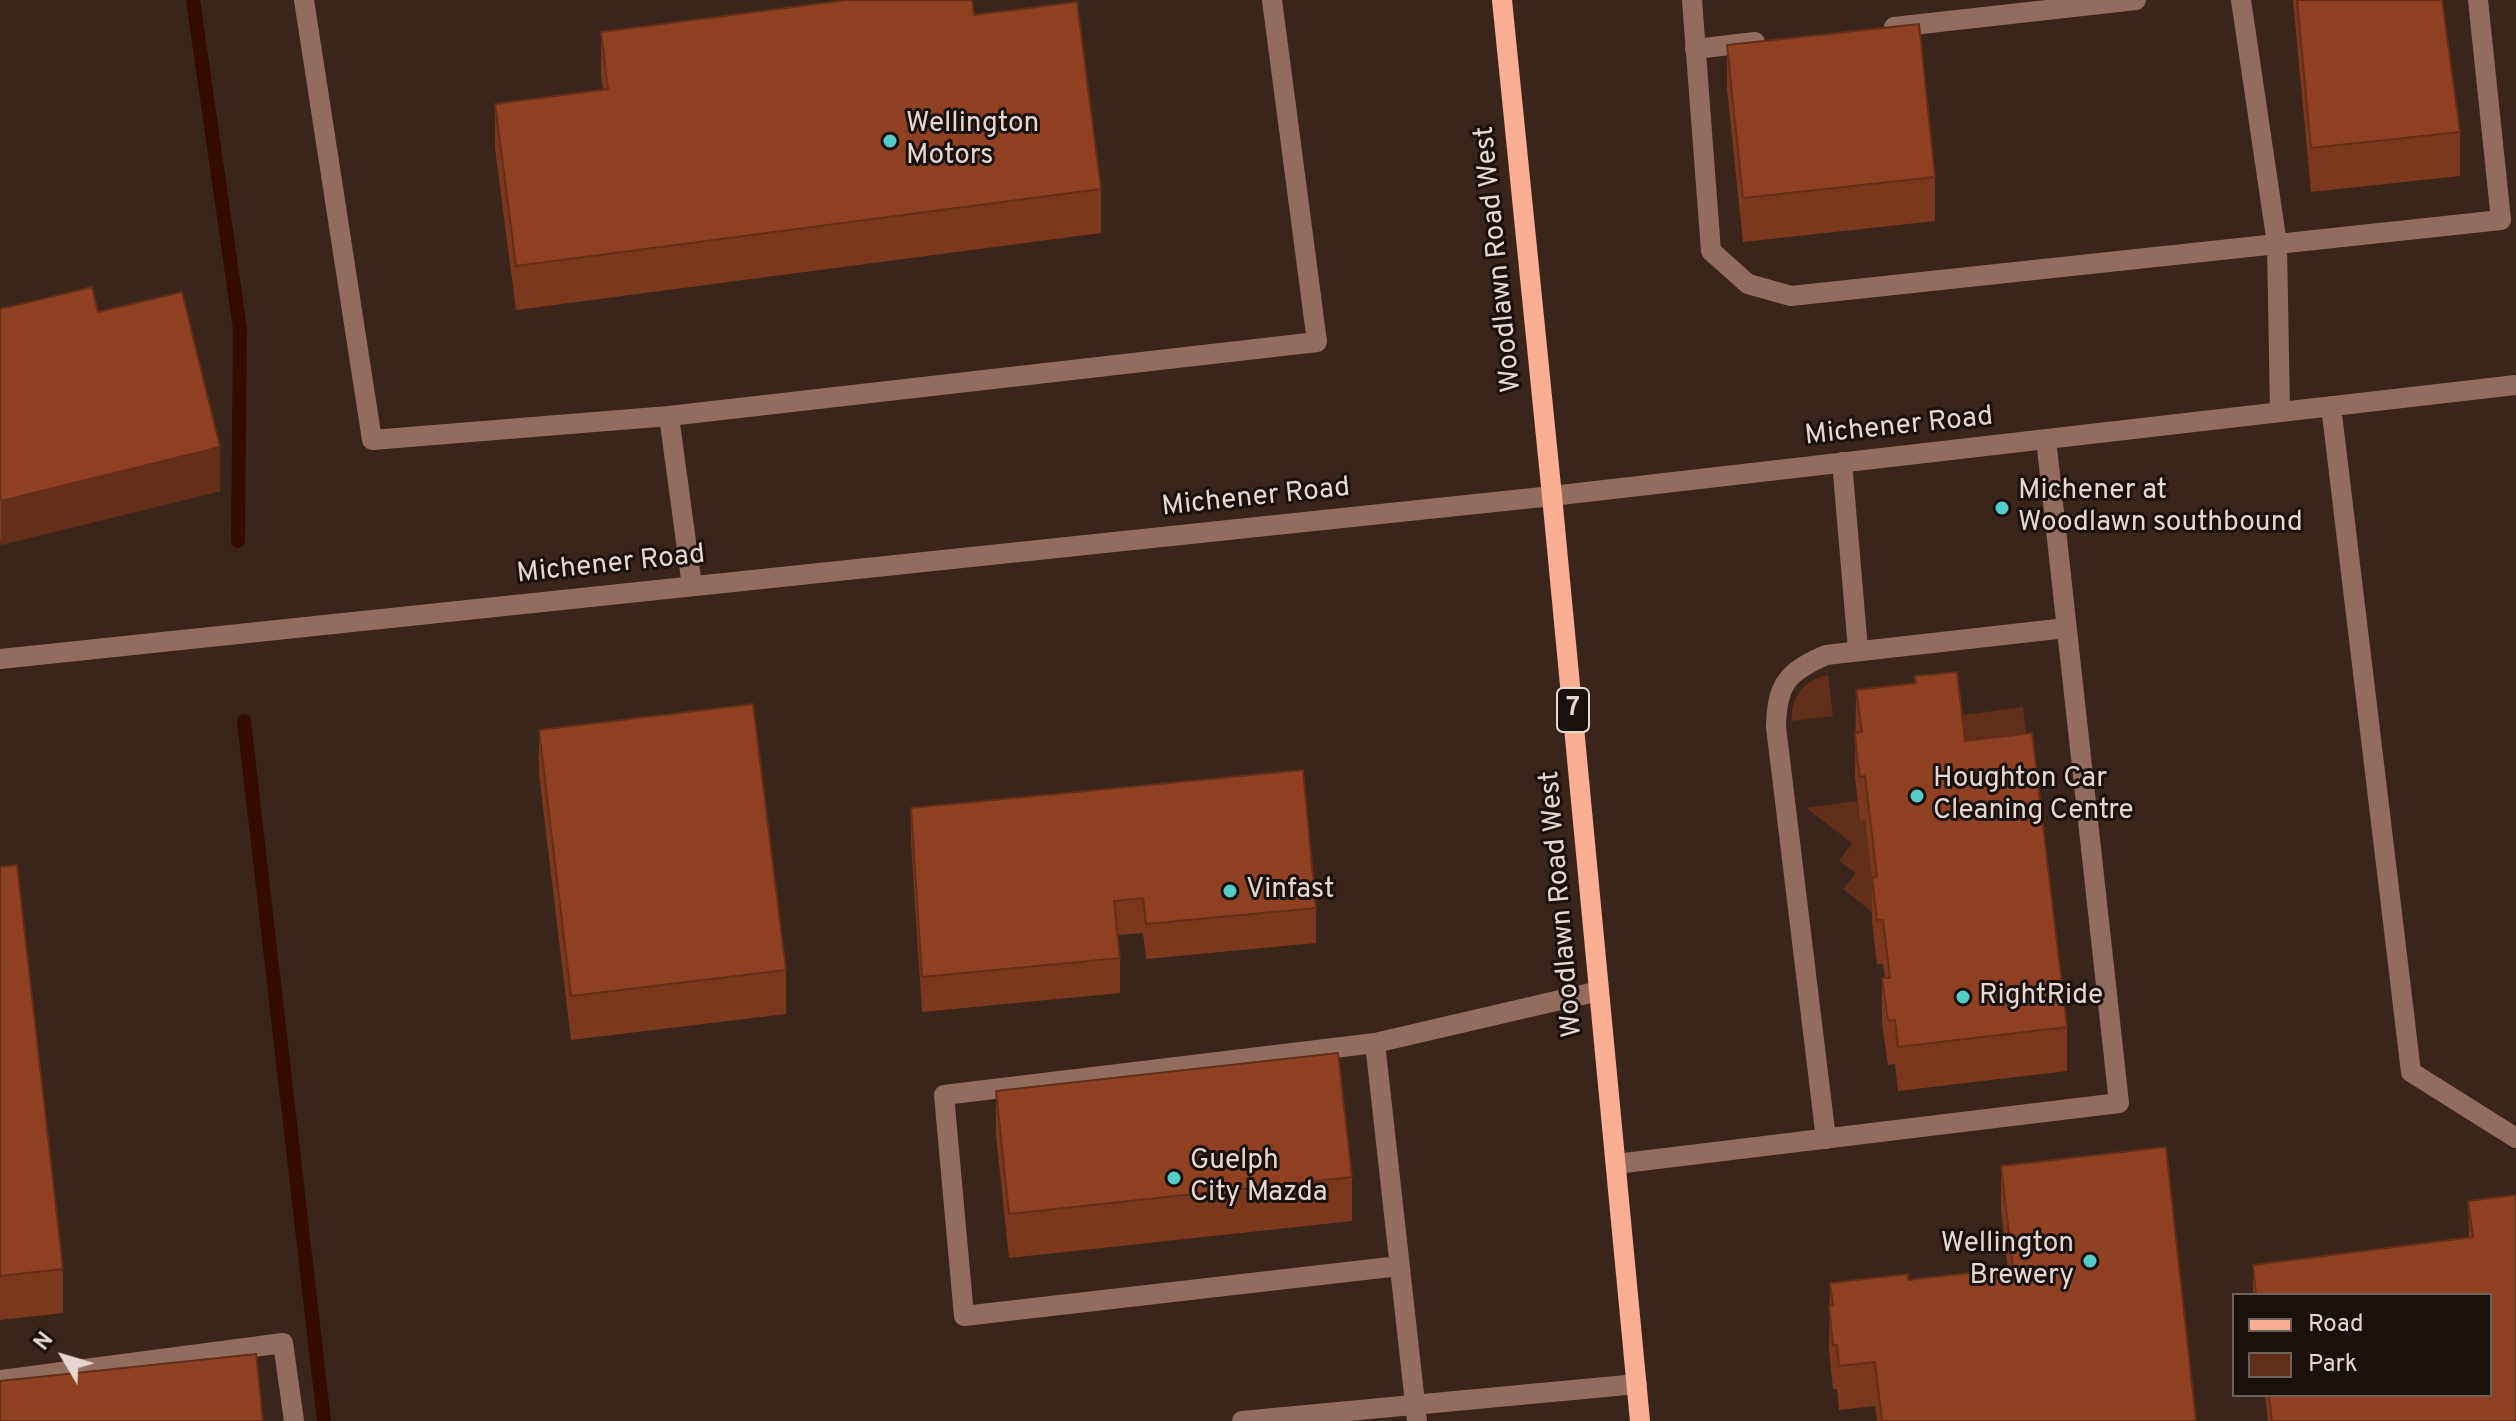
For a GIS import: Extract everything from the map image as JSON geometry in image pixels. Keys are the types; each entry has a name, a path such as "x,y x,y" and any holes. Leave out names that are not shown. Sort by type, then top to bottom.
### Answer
{"main road":[{"name":"Woodlawn Road West","path":"1502,0 1640,1421"}],"street":[{"path":"304,0 372,440 669,416 1317,342 1272,0"},
{"path":"1692,0 1711,251 1748,284 1791,296 2501,220 2478,0"},
{"path":"1869,30 2136,0"},
{"path":"2241,0 2277,244 2280,412"},
{"path":"1695,49 1774,40"},
{"name":"Michener Road","path":"0,659 1552,496 2516,385"},
{"path":"2331,406 2411,1072 2516,1138"},
{"path":"669,416 692,586"},
{"path":"1616,1164 2119,1103 2046,439"},
{"path":"1842,462 1858,649"},
{"path":"1826,1139 1776,727 1776,701 1787,679 1804,664 1826,655 2066,628"},
{"path":"1399,1266 964,1316 944,1095 1375,1043 1599,991"},
{"path":"1375,1043 1416,1413"},
{"path":"0,1380 283,1343 294,1421"},
{"path":"1242,1421 1416,1413 1637,1384"}],"green space":[{"path":"1828,675 1833,716 1792,721 1796,697 1801,690 1812,680"},
{"path":"2023,707 2032,777 1965,786 1957,716"},
{"path":"1857,801 1860,821 1865,820 1877,916 1843,889 1856,873 1839,861 1852,843 1806,808"}],"building":[{"path":"847,0 972,0 974,15 1077,2 1101,189 516,266 495,104 608,89 601,32"},
{"path":"2297,0 2442,0 2460,132 2311,148"},
{"path":"1919,24 1935,177 1743,198 1727,45"},
{"path":"92,287 98,312 182,292 220,447 1,501 0,309"},
{"path":"1957,672 1965,741 2032,733 2067,1027 1898,1047 1895,1020 1888,1021 1882,978 1890,978 1883,920 1877,920 1872,878 1877,877 1865,776 1860,777 1857,757 1855,733 1862,732 1856,690 1916,683 1915,676"},
{"path":"753,704 786,970 571,996 539,730"},
{"path":"1303,770 1316,908 1146,924 1143,898 1114,901 1120,958 922,977 911,808"},
{"path":"17,865 63,1269 0,1276 0,867"},
{"name":"Guelph City Mazda","path":"1338,1053 1352,1177 1009,1214 996,1091"},
{"name":"Wellington Brewery","path":"2166,1147 2196,1421 1882,1421 1875,1362 1839,1366 1837,1345 1833,1345 1830,1283 1908,1274 1908,1280 2013,1268 2001,1166"},
{"path":"2516,1195 2516,1421 2272,1421 2269,1397 2492,1397 2492,1293 2256,1293 2253,1265 2473,1237 2468,1201"},
{"path":"256,1354 263,1421 0,1421 0,1381"}],"waterway":[{"path":"193,0 240,329 238,541"},
{"path":"244,721 324,1421"}],"place":[{"name":"Wellington Motors","path":"890,141"},
{"name":"Michener at Woodlawn southbound","path":"2002,508"},
{"name":"Houghton Car Cleaning Centre","path":"1917,796"},
{"name":"Vinfast","path":"1230,891"},
{"name":"RightRide","path":"1963,997"},
{"name":"Guelph City Mazda","path":"1174,1178"},
{"name":"Wellington Brewery","path":"2090,1261"}]}
